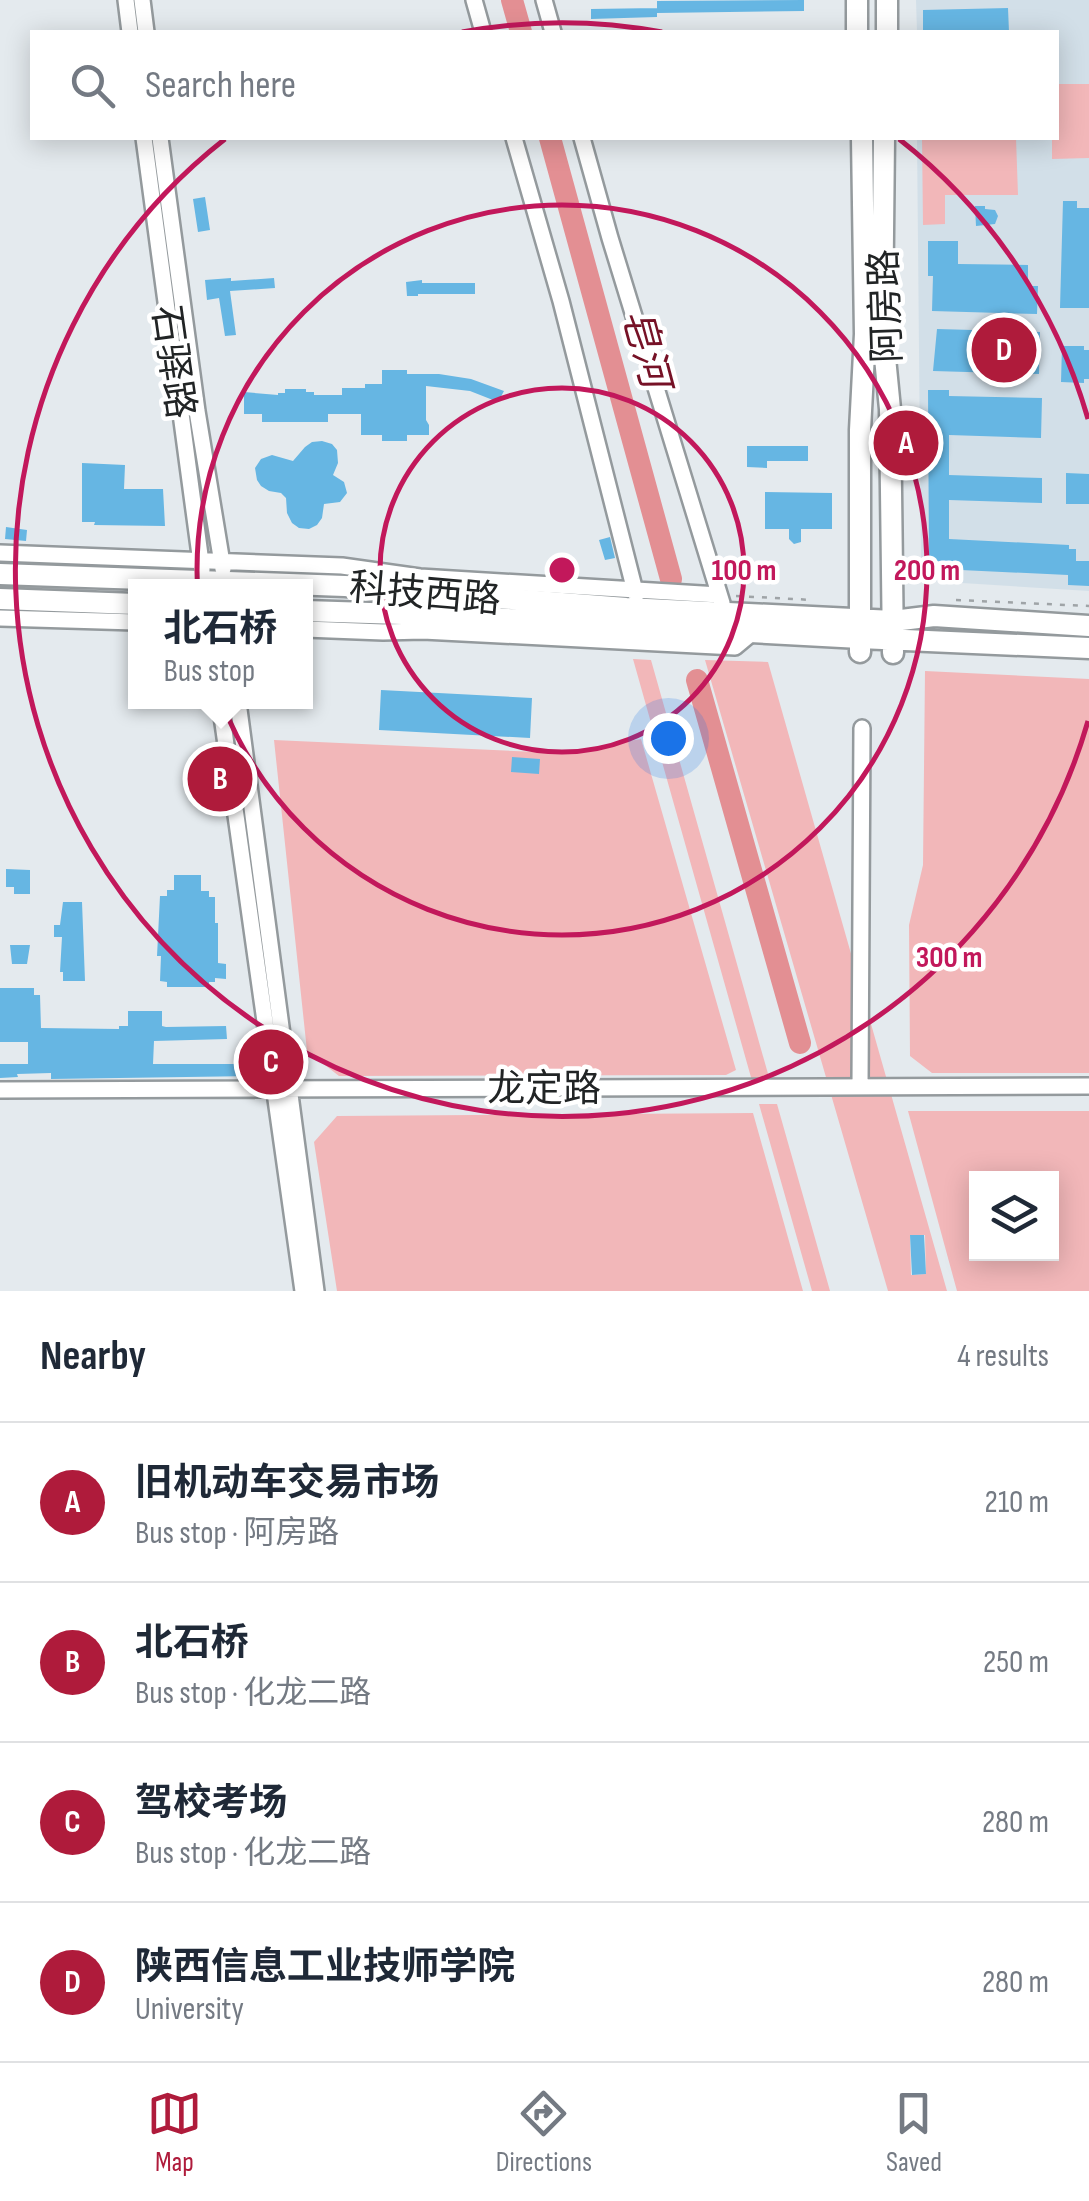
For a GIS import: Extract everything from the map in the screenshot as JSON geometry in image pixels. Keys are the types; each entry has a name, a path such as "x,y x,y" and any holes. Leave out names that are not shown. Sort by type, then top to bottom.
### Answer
{"main road":[{"path":"857,0 857,30"},
{"path":"887,0 887,30"},
{"name":"阿房路","path":"860,636 860,430 865,334 862,140"},
{"name":"阿房路","path":"884,140 882,327 890,408 892,638"},
{"name":"科技西路","path":"0,574 128,580"},
{"name":"科技西路","path":"313,586 457,596 722,603 860,636"},
{"path":"0,599 128,604"},
{"name":"科技西路","path":"313,611 1089,648"},
{"name":"科技西路","path":"892,638 934,616 1089,626"}],"street":[{"path":"126,0 130,30"},
{"path":"142,0 146,30"},
{"path":"474,0 483,30"},
{"path":"544,0 552,30"},
{"name":"石驿路","path":"144,140 201,560 212,579"},
{"name":"石驿路","path":"160,140 222,560 216,579"},
{"path":"0,553 342,566 637,599 561,301 515,140"},
{"path":"583,140 722,603"},
{"path":"0,618 128,622"},
{"path":"313,629 423,630 735,646 753,632"},
{"path":"221,709 316,1291"},
{"path":"239,709 303,1291"},
{"path":"860,1087 862,728"},
{"name":"龙定路","path":"0,1090 1089,1086"}],"shaded area":[{"path":"916,0 1089,0 1089,591 930,581 921,563 917,140 1059,140 1059,30 917,30"},
{"path":"1059,84 1089,84 1089,158 1052,159 1052,140 1059,140"},
{"path":"922,140 1016,140 1018,195 945,195 945,224 923,225"},
{"path":"633,659 651,660 774,1095 756,1095"},
{"path":"705,660 768,662 947,1291 888,1291","holes":["910,1235 925,1235 926,1274 911,1275"]},
{"path":"925,671 1089,679 1089,1073 932,1073 910,1056 909,925 923,865"},
{"path":"641,739 736,1070 726,1075 339,1076 307,1051 274,740 560,753"},
{"path":"759,1104 777,1104 830,1291 812,1291"},
{"path":"908,1111 1089,1111 1089,1291 957,1291"},
{"path":"753,1113 803,1291 337,1291 314,1142 337,1116"}],"building":[{"path":"804,0 804,11 657,13 657,1"},
{"path":"657,8 657,17 591,19 591,9"},
{"path":"1008,8 1009,30 923,30 923,10"},
{"path":"205,197 210,230 198,232 193,199"},
{"path":"1063,201 1077,201 1077,208 1089,208 1089,308 1060,308"},
{"path":"975,206 995,210 995,224 976,226"},
{"path":"928,241 958,241 958,264 1028,265 1028,286 1038,286 1037,314 932,311"},
{"path":"274,278 275,288 230,291 236,335 225,336 219,298 207,300 205,280"},
{"path":"406,282 475,283 475,294 407,296"},
{"path":"937,329 1040,332 1039,374 933,371"},
{"path":"1062,346 1084,346 1084,350 1089,350 1089,379 1084,379 1084,383 1061,382"},
{"path":"382,370 471,379 504,391 498,402 470,391 426,386 429,435 407,435 407,441 382,441 382,435 361,435 361,414 328,414 328,422 262,422 262,414 244,414 244,392 278,395 285,393 285,389 306,389 314,395 342,395 342,388 382,384"},
{"path":"928,390 949,390 949,396 1042,398 1041,438 949,435 949,475 1042,478 1042,503 949,500 949,539 1069,545 1069,549 1076,549 1076,561 1089,561 1089,586 1068,585 1068,575 940,569 940,561 929,561"},
{"path":"322,441 337,450 338,463 333,475 344,482 347,493 340,502 324,504 317,525 299,528 287,513 286,498 261,486 255,468 261,459 272,455 293,461 312,442"},
{"path":"747,446 808,446 808,461 767,461 767,468 747,467"},
{"path":"82,463 125,465 124,489 163,489 165,526 82,522"},
{"path":"1066,473 1089,474 1089,504 1066,504"},
{"path":"765,492 832,493 832,529 801,529 801,542 794,544 789,539 789,529 765,529"},
{"path":"6,527 27,530 26,541 5,539"},
{"path":"610,537 615,558 605,560 599,540"},
{"path":"381,690 532,698 530,738 379,730"},
{"path":"512,757 540,759 539,774 511,772"},
{"path":"6,869 30,870 30,894 14,894 14,887 6,887"},
{"path":"174,875 201,875 201,891 209,891 209,897 215,897 218,963 226,964 226,979 215,978 209,987 167,987 167,982 160,981 160,896 174,890"},
{"path":"63,902 82,902 85,981 63,981 60,972 62,937 54,937 54,925 60,925"},
{"path":"10,945 30,945 27,964 12,964"},
{"path":"0,988 34,988 34,995 40,995 41,1028 119,1029 128,1026 128,1011 162,1011 162,1026 166,1027 226,1026 227,1039 154,1041 153,1064 254,1064 254,1076 51,1079 51,1073 0,1078 0,1064 28,1064 28,1042 0,1042"},
{"path":"910,1235 924,1235 926,1274 912,1275"}],"waterway":[{"name":"皂河","path":"512,0 520,30"},
{"name":"皂河","path":"551,140 671,579"},
{"name":"皂河","path":"697,680 800,1043"}],"place":[{"name":"陕西信息工业技师学院","path":"1004,350"},
{"name":"旧机动车交易市场","path":"906,443"},
{"name":"北石桥","path":"220,779"},
{"name":"驾校考场","path":"271,1062"}]}
